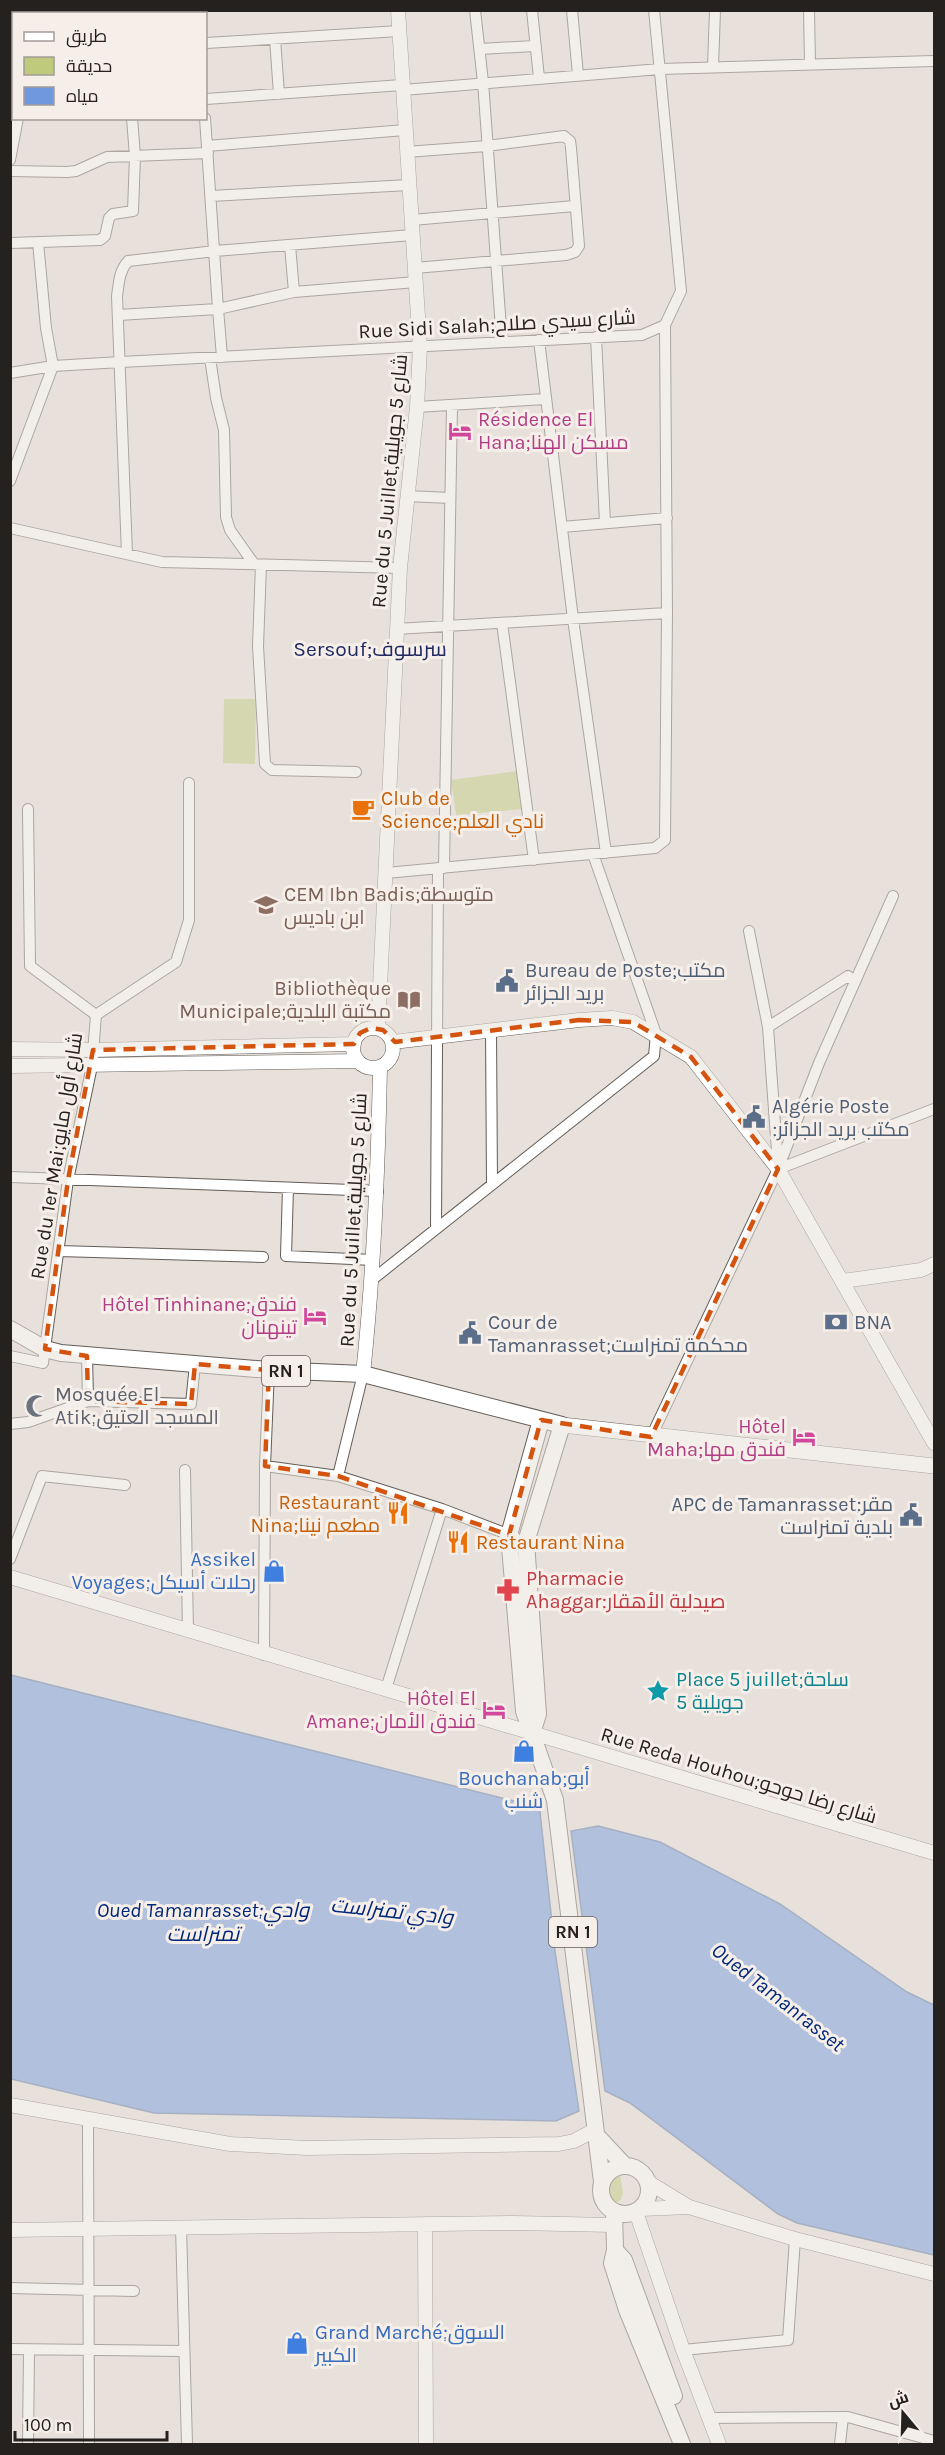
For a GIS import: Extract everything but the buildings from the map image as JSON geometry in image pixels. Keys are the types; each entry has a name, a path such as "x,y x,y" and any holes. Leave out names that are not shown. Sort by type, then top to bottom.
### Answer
{"main road":[{"name":"RN 1","path":"10,1329 45,1348 61,1353 269,1370 363,1374 562,1425 526,1542 538,1714 533,1733"},
{"name":"RN 1","path":"541,1420 509,1535 524,1711 555,1800 602,2182"},
{"path":"562,1425 651,1437 934,1466"},
{"path":"595,2132 625,2166 637,2169 648,2182 650,2193 639,2210 613,2218"},
{"path":"625,2166 609,2172 602,2182 602,2199 613,2218 615,2250 612,2263 627,2310 682,2445"},
{"path":"615,2250 624,2260 693,2445"}],"street":[{"name":"Rue du 5 Juillet,شارع 5 جويلية","path":"378,1028 396,630 400,568 417,407 420,347 398,10"},
{"path":"475,10 483,82 502,342"},
{"path":"532,10 539,78"},
{"path":"572,10 578,75"},
{"path":"386,873 655,848 665,840 667,518 665,325 681,291 654,10"},
{"path":"713,67 715,10"},
{"path":"809,10 810,64"},
{"path":"207,43 399,31"},
{"path":"275,39 279,94"},
{"path":"480,49 534,46"},
{"path":"207,99 403,88 660,69 934,61"},
{"path":"10,160 18,120"},
{"path":"10,243 100,240 105,236 109,218 113,214 133,211 135,206 133,166 135,156 132,120"},
{"path":"205,120 222,357"},
{"path":"10,171 76,171 107,157 208,150 405,130"},
{"path":"406,152 487,146 564,136 570,141 572,147 579,246 575,252 415,268"},
{"path":"211,196 409,185"},
{"path":"412,220 575,206"},
{"path":"127,554 117,296 120,272 128,261 215,251 412,235"},
{"path":"10,481 53,366 46,328 38,242"},
{"path":"290,245 294,292"},
{"path":"118,315 219,309 294,292 416,282"},
{"name":"Rue Sidi Salah;شارع سيدي صلاح","path":"10,373 53,366 642,335 665,325"},
{"path":"596,337 605,523"},
{"path":"539,340 573,619 606,853"},
{"path":"210,358 224,430 226,517 230,530 257,564 258,646 265,764 272,770 356,772"},
{"path":"417,407 545,399"},
{"path":"436,1229 435,1037 449,626 452,405"},
{"path":"407,496 450,498"},
{"path":"562,527 667,518"},
{"path":"10,528 162,562 400,568"},
{"path":"396,630 667,613"},
{"path":"502,623 534,860"},
{"path":"96,1016 176,962 189,920 189,783"},
{"name":"Rue du 1er Mai;شارع أول مايو","path":"28,809 30,966 96,1016 92,1066 68,1179 45,1348"},
{"path":"373,1279 654,1056 656,1035 593,854"},
{"path":"651,1437 778,1169 819,1063 893,896"},
{"path":"749,931 768,1027 778,1169"},
{"path":"768,1027 848,976 855,982"},
{"path":"393,1042 612,1018 633,1022 691,1057 778,1169 934,1443"},
{"path":"378,1028 387,1033 393,1042 392,1055 380,1068 367,1067 355,1056 354,1044 365,1029 378,1028"},
{"path":"490,1030 492,1184"},
{"path":"10,1049 93,1050 354,1044"},
{"path":"10,1066 358,1061"},
{"name":"Rue du 5 Juillet,شارع 5 جويلية","path":"363,1374 373,1279 378,1191 380,1068"},
{"path":"778,1169 934,1109"},
{"path":"10,1177 378,1191"},
{"path":"288,1188 286,1256 374,1260"},
{"path":"59,1251 264,1257"},
{"path":"843,1281 921,1270 934,1264"},
{"path":"10,1356 43,1363 45,1348"},
{"path":"87,1356 88,1401"},
{"path":"10,1424 28,1422 88,1401 192,1404 195,1364"},
{"path":"264,1654 265,1466 269,1370"},
{"path":"338,1476 363,1374"},
{"path":"265,1466 338,1476 442,1509 526,1542"},
{"path":"185,1470 188,1631"},
{"path":"10,1559 42,1476 125,1485"},
{"path":"386,1689 442,1509"},
{"name":"Rue Reda Houhou;شارع رضا حوحو","path":"10,1577 934,1853"},
{"path":"10,2105 215,2142 307,2148 559,2144 574,2141 595,2132"},
{"path":"88,2119 89,2445"},
{"path":"648,2182 689,2207 795,2239 934,2274"},
{"path":"689,2207 639,2210 683,2350 719,2445"},
{"path":"10,2230 425,2224 613,2218"},
{"path":"425,2224 426,2445"},
{"path":"181,2227 186,2445"},
{"path":"683,2350 788,2340 795,2239"},
{"path":"10,2288 134,2291"},
{"path":"10,2349 184,2351"},
{"path":"28,2445 29,2350"},
{"path":"708,2418 843,2417 934,2441"},
{"path":"840,2445 843,2417"}],"highlighted area":[{"path":"579,1020 633,1022 691,1057 778,1169 651,1437 541,1420 509,1535 338,1476 265,1466 269,1370 195,1364 191,1404 88,1401 87,1356 45,1349 68,1180 93,1050 354,1044 360,1033 371,1028 383,1030 395,1042"}],"green space":[{"path":"224,699 256,699 255,764 223,763"},
{"path":"518,771 523,809 456,815 451,780"},
{"path":"613,2163 619,2168 623,2192 621,2200 615,2203 605,2198 601,2174 606,2164"}],"water":[{"name":"Oued Tamanrasset;وادي تمنراست","path":"11,1675 514,1801 539,1803 555,1951 579,2111 556,2121 154,2113 11,2079"},
{"name":"Oued Tamanrasset","path":"598,1826 660,1842 780,1904 907,1992 934,2005 934,2255 797,2223 778,2214 630,2103 605,2091 571,1831"}],"place":[{"name":"Résidence El Hana;مسكن الهنا","path":"460,431"},
{"name":"Club de Science;نادي العلم","path":"363,809"},
{"name":"CEM Ibn Badis;متوسطة ابن باديس","path":"266,905"},
{"name":"Bureau de Poste;مكتب بريد الجزائر","path":"507,981"},
{"name":"Bibliothèque Municipale;مكتبة البلدية","path":"409,1000"},
{"name":"Algérie Poste ;مكتب بريد الجزائر","path":"754,1117"},
{"name":"Hôtel Tinhinane;فندق تينهنان","path":"315,1316"},
{"name":"BNA","path":"836,1322"},
{"name":"Cour de Tamanrasset;محكمة تمنراست","path":"470,1333"},
{"name":"Mosquée El Atik;المسجد العتيق","path":"37,1406"},
{"name":"Hôtel Maha;فندق مها","path":"804,1437"},
{"name":"Restaurant Nina;مطعم نينا","path":"398,1513"},
{"name":"APC de Tamanrasset;مقر بلدية تمنراست","path":"911,1515"},
{"name":"Restaurant Nina","path":"458,1542"},
{"name":"Assikel Voyages;رحلات أسيكل","path":"274,1571"},
{"name":"Pharmacie Ahaggar;صيدلية الأهقار","path":"508,1590"},
{"name":"Place 5 juillet;ساحة 5 جويلية","path":"658,1691"},
{"name":"Hôtel El Amane;فندق الأمان","path":"494,1710"},
{"name":"Bouchanab;أبو شنب","path":"524,1751"},
{"name":"Grand Marché;السوق الكبير","path":"297,2343"}],"district":[{"name":"Sersouf;سرسوف","path":"370,649"}],"water label":[{"name":"وادي تمنراست","path":"392,1911"}]}
